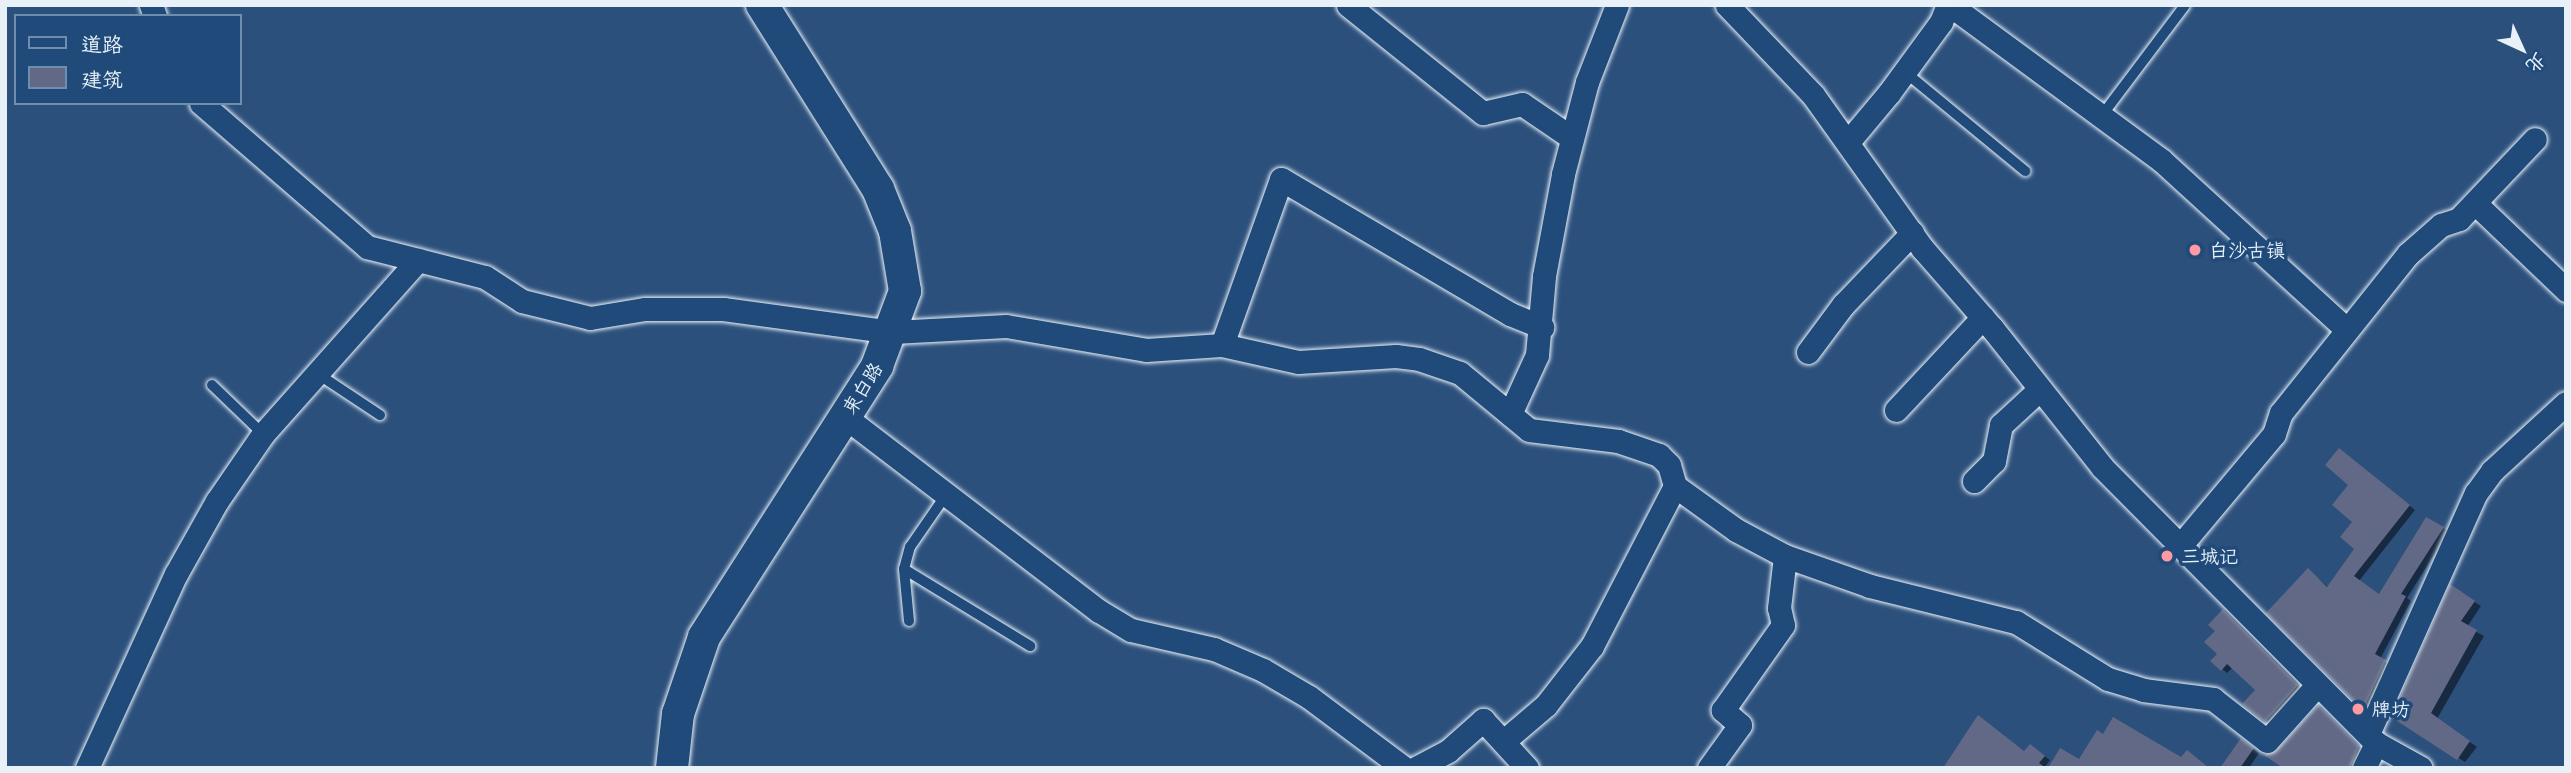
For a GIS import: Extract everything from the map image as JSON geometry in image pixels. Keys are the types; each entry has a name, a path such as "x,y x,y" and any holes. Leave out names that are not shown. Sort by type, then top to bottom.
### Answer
{"main road":[{"name":"束白路","path":"672,768 681,701 704,637 845,417 893,332 905,291 900,251 887,210 762,5"}],"street":[{"path":"1348,5 1483,113 1522,104 1572,138"},
{"path":"1510,414 1536,355 1542,327 1544,276 1572,138 1617,5"},
{"path":"1727,5 1814,95 1912,233 1983,317 2102,467 2372,739 2421,768"},
{"path":"1848,142 1905,72 1941,22 1949,5 2103,114 2181,178 2346,329"},
{"path":"203,105 367,247 474,273 522,300 590,318 645,309 723,309 893,332 1006,326 1146,350 1222,345 1298,362 1419,359 1460,373 1510,414 1539,433 1646,448 1669,465 1675,486 1736,530 1785,556 1870,586 2016,622 2108,679 2143,690 2213,699 2267,741 2317,684"},
{"path":"2180,546 2274,434 2281,413 2346,329 2417,246 2441,225 2459,219 2535,139"},
{"path":"1222,345 1281,179 1510,314 1542,327"},
{"path":"2475,203 2566,290"},
{"path":"1808,352 1843,305 1912,233"},
{"path":"87,768 176,574 217,501 263,434 315,372 418,260"},
{"path":"1896,410 1983,317"},
{"path":"1974,481 1994,461 2001,425 2040,389"},
{"path":"2364,768 2372,739 2476,493 2492,471 2566,403"},
{"path":"845,417 948,492 1036,565 1120,624 1170,641 1214,649 1263,670 1419,767 1482,720 1505,740 1527,768"},
{"path":"1505,740 1546,705 1592,646 1675,486"},
{"path":"1709,768 1740,725 1723,710 1783,625 1779,608 1785,556"}],"lane":[{"path":"2103,114 2185,5"},
{"path":"1905,72 2025,171"},
{"path":"315,372 380,415"},
{"path":"212,385 263,434"},
{"path":"909,621 904,569 910,547 948,492"},
{"path":"904,569 1030,646"}],"building":[{"path":"2339,448 2410,505 2354,576 2379,594 2426,517 2444,527 2401,594 2406,596 2375,654 2386,660 2363,710 2266,613 2308,568 2327,587 2354,549 2340,537 2352,522 2332,505 2348,485 2325,465"},
{"path":"2450,584 2475,601 2461,621 2477,630 2431,713 2470,741 2457,760 2391,717"},
{"path":"2223,609 2298,685 2265,722 2242,704 2255,690 2227,664 2221,671 2210,661 2217,654 2204,642 2215,631 2208,625"},
{"path":"2318,705 2359,746 2350,768 2283,768 2264,755 2277,750"},
{"path":"1978,715 2024,751 2030,744 2045,756 2039,763 2046,768 1943,768"},
{"path":"2113,717 2181,757 2187,750 2209,768 2048,768 2060,748 2079,759 2097,730 2103,734"},
{"path":"2241,738 2254,748 2240,768 2220,768"}],"place":[{"name":"白沙古镇","path":"2195,250"},
{"name":"三城记","path":"2167,556"},
{"name":"牌坊","path":"2358,709"}]}
